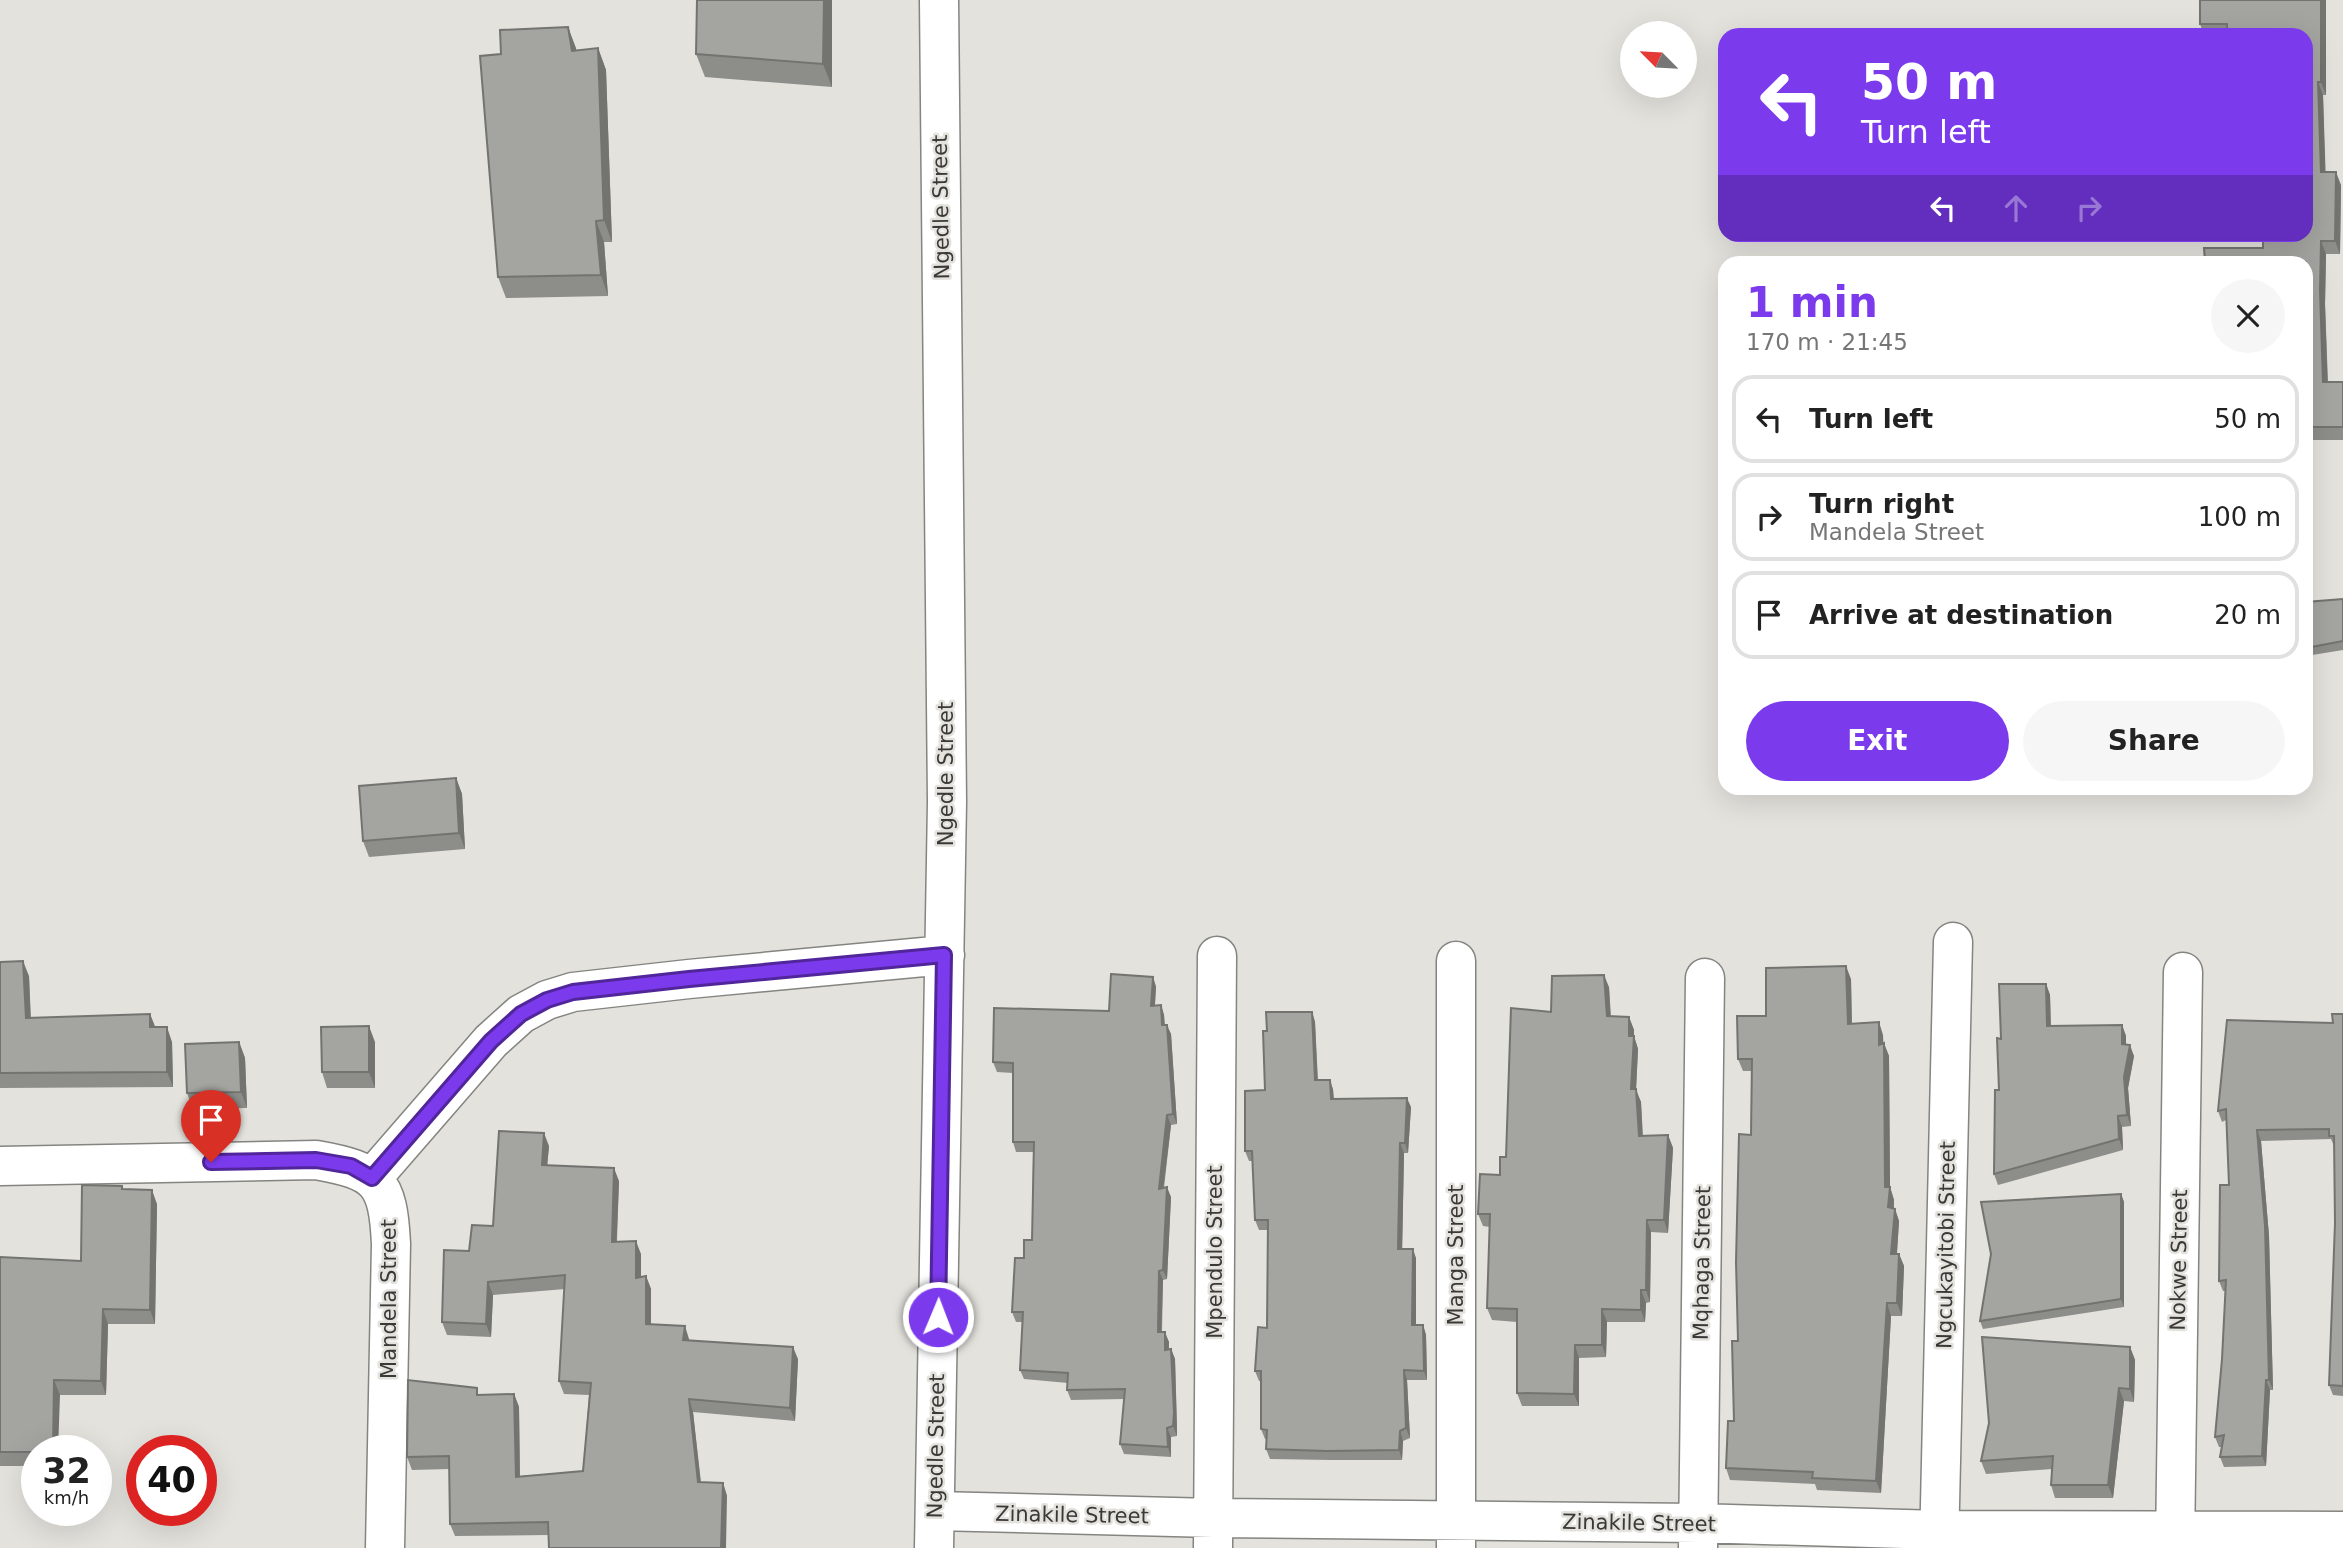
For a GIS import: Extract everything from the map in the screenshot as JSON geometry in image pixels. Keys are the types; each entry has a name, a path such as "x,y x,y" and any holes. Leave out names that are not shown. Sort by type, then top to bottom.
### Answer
{"street":[{"name":"Ngedle Street","path":"935,1530 947,802 939,0"},
{"name":"Ngcukayitobi Street","path":"1939,1539 1953,942"},
{"path":"0,1166 316,1160 351,1166 372,1178 491,1041 521,1014 547,1000 573,992 676,980 944,955"},
{"name":"Mpendulo Street","path":"1213,1533 1217,956"},
{"name":"Manga Street","path":"1456,961 1456,1534"},
{"name":"Nokwe Street","path":"2175,1539 2183,972"},
{"name":"Mqhaga Street","path":"1698,1536 1705,978"},
{"name":"Mandela Street","path":"372,1178 383,1191 390,1214 391,1234 386,1548"},
{"name":"Zinakile Street","path":"935,1530 1939,1539 2175,1539 2343,1531"}],"building":[{"path":"697,0 824,0 823,64 696,54"},
{"path":"2200,0 2321,0 2321,82 2318,82 2321,172 2336,172 2335,241 2321,241 2323,382 2343,382 2343,427 2313,427 2313,256 2205,256 2204,248 2263,248 2263,242 2313,242 2313,28 2227,28 2227,24 2200,24"},
{"path":"568,27 572,51 598,48 604,220 596,221 601,275 498,277 480,56 501,54 500,30"},
{"path":"2343,599 2343,641 2313,647 2313,601"},
{"path":"456,778 459,833 363,841 359,786"},
{"path":"23,961 26,1018 150,1014 150,1027 167,1027 167,1072 0,1073 0,962"},
{"path":"1846,966 1848,1024 1879,1022 1879,1045 1884,1043 1885,1187 1890,1187 1888,1207 1895,1209 1891,1254 1899,1254 1897,1303 1887,1303 1876,1481 1812,1478 1813,1472 1726,1468 1728,1421 1734,1421 1732,1341 1738,1341 1736,1262 1739,1134 1751,1135 1752,1059 1738,1059 1737,1016 1766,1016 1766,968"},
{"path":"1111,974 1153,977 1151,1006 1161,1005 1162,1025 1167,1025 1173,1114 1167,1115 1159,1189 1167,1187 1163,1270 1159,1271 1158,1332 1165,1332 1165,1350 1171,1349 1174,1413 1173,1426 1167,1428 1168,1447 1120,1444 1125,1389 1067,1390 1068,1373 1020,1370 1023,1312 1012,1312 1015,1258 1024,1258 1024,1240 1032,1240 1034,1142 1013,1142 1013,1063 993,1062 994,1008 1109,1011"},
{"path":"1604,975 1607,1016 1629,1017 1629,1036 1634,1036 1631,1089 1636,1089 1639,1136 1668,1135 1664,1220 1647,1220 1646,1290 1641,1290 1641,1310 1602,1309 1602,1345 1575,1345 1574,1394 1517,1393 1517,1309 1487,1308 1490,1214 1478,1214 1480,1174 1500,1175 1500,1157 1506,1157 1511,1008 1551,1012 1552,976"},
{"path":"1999,984 2046,984 2047,1026 2122,1025 2122,1044 2130,1045 2124,1077 2127,1115 2118,1116 2119,1139 1994,1174 1995,1090 1999,1090 1997,1038 2001,1039"},
{"path":"1266,1012 1312,1012 1315,1080 1330,1080 1331,1099 1407,1098 1405,1143 1400,1143 1398,1249 1413,1249 1412,1325 1423,1325 1424,1371 1404,1370 1406,1428 1400,1431 1399,1450 1266,1449 1267,1430 1261,1429 1261,1371 1255,1371 1258,1327 1267,1328 1268,1220 1255,1220 1252,1151 1245,1151 1245,1091 1265,1090 1263,1031 1267,1031"},
{"path":"2332,1014 2343,1014 2343,1386 2329,1385 2335,1223 2334,1136 2329,1136 2329,1129 2257,1130 2265,1226 2269,1380 2266,1380 2262,1456 2220,1457 2224,1435 2215,1437 2226,1280 2219,1281 2220,1185 2229,1185 2226,1109 2218,1111 2227,1020 2333,1023"},
{"path":"369,1026 369,1072 322,1072 321,1027"},
{"path":"239,1042 241,1092 187,1093 185,1044"},
{"path":"499,1131 544,1133 542,1165 614,1168 612,1242 636,1241 636,1278 646,1276 646,1324 685,1326 683,1340 793,1347 790,1408 689,1399 698,1482 723,1483 721,1548 549,1548 548,1522 450,1524 449,1456 407,1457 408,1380 477,1388 477,1395 514,1394 516,1477 583,1471 591,1383 559,1381 565,1275 488,1282 486,1324 442,1322 444,1250 469,1251 472,1225 493,1226"},
{"path":"82,1185 152,1190 150,1310 103,1309 101,1381 54,1380 53,1435 21,1435 21,1452 0,1452 0,1257 81,1261"},
{"path":"2121,1194 2121,1299 1980,1321 1991,1254 1981,1202"},
{"path":"1982,1337 2130,1347 2130,1389 2119,1388 2108,1485 2051,1485 2053,1456 1981,1461 1989,1423"}],"route":[{"path":"211,1162 316,1160 351,1166 372,1178 491,1041 521,1014 547,1000 573,992 944,955 938,1317"}]}
